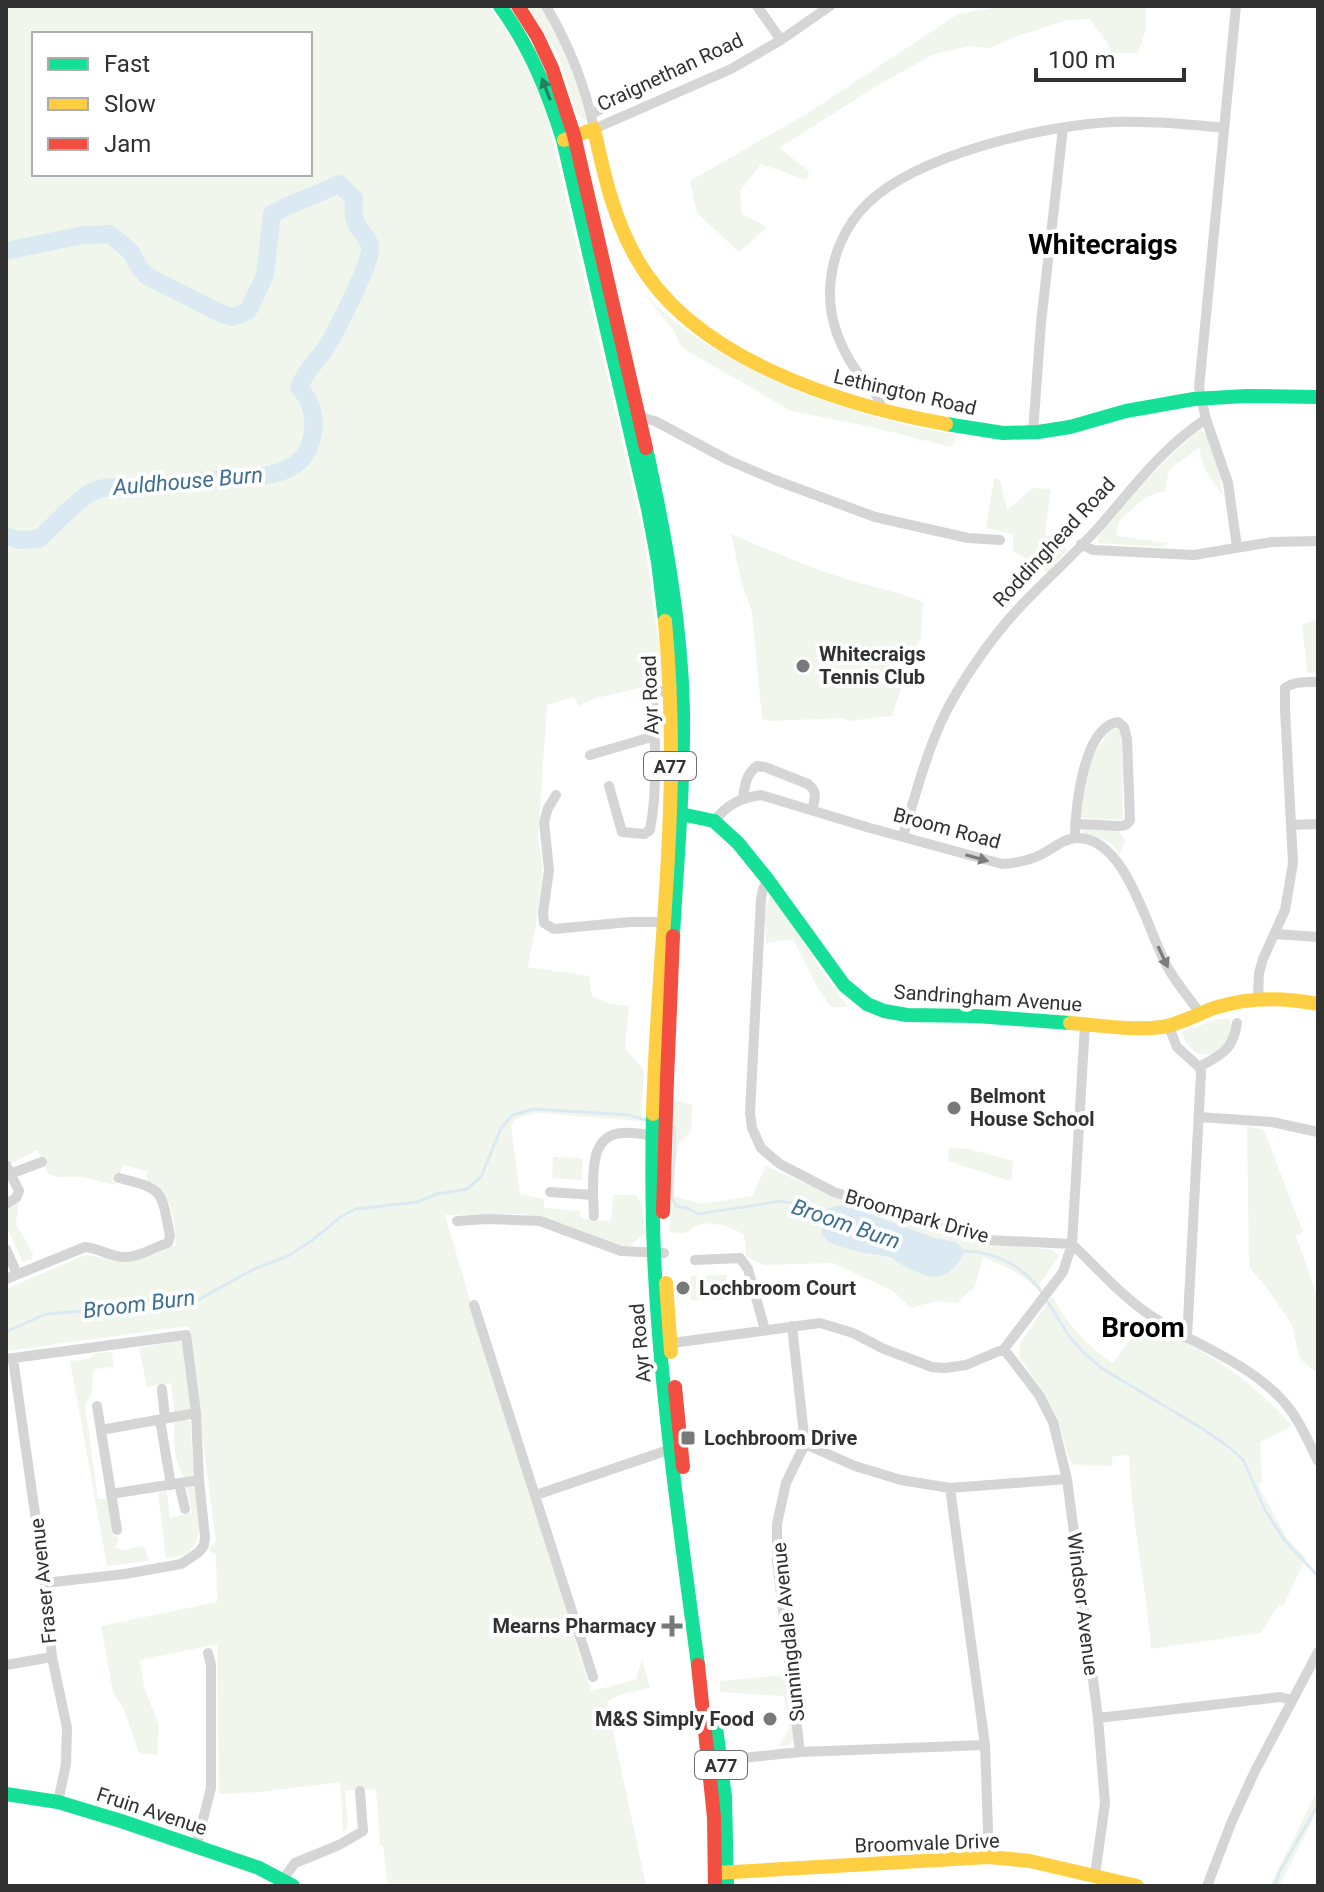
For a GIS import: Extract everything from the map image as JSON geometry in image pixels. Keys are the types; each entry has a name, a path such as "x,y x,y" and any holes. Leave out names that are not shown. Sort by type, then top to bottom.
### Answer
{"street":[{"name":"Ayr Road","path":"500,6 521,37 569,139"},
{"name":"Ayr Road","path":"518,6 551,64 663,559 673,634 682,764 674,813 658,1136 659,1253 664,1344 687,1519 683,1550 715,1761 714,1817 721,1880"},
{"path":"546,6 572,54 594,129"},
{"path":"757,6 781,40"},
{"name":"Craignethan Road","path":"569,139 722,73 781,40 830,6"},
{"path":"1236,6 1199,388 1228,483 1237,547"},
{"path":"591,114 675,75"},
{"path":"882,411 881,400 860,375 837,336 830,292 838,250 849,227 878,194 916,172 999,141 1063,128 1139,121 1224,128"},
{"path":"1033,432 1041,323 1063,128"},
{"name":"Lethington Road","path":"594,129 603,179 613,210 628,244 650,280 690,322 756,363 818,392 914,419 989,432 1061,429 1134,409 1202,398"},
{"path":"1202,398 1318,397"},
{"path":"632,416 655,421 708,450 798,490 875,517 955,536 1000,540"},
{"name":"Roddinghead Road","path":"903,836 940,723 987,648 1008,621 1098,528 1149,468 1206,419"},
{"path":"1081,544 1093,550 1194,555 1272,542 1318,541"},
{"path":"1258,999 1259,973 1285,910 1293,863 1285,688 1290,684 1318,682"},
{"path":"609,786 622,832 644,834 650,830 655,736 653,699 661,690 677,689"},
{"path":"1075,824 1119,827 1130,820 1127,739 1124,727 1118,722 1105,729 1087,758 1078,792 1075,824 1075,838 1097,843 1117,862 1168,968 1200,1013 1258,999 1281,998 1318,1004"},
{"path":"590,755 655,736"},
{"path":"674,813 714,821 723,810 743,798 746,780 757,766 814,788 816,794 812,810"},
{"path":"556,795 544,822 549,870 544,923 554,929 669,922"},
{"name":"Broom Road","path":"743,798 761,795 1002,864 1038,856 1075,838"},
{"name":"Sandringham Avenue","path":"714,821 738,843 768,880 844,985 868,1005 903,1015 972,1016 1136,1028 1169,1027 1200,1013"},
{"path":"1291,825 1318,824"},
{"name":"Broompark Drive","path":"768,880 761,899 750,1113 752,1128 761,1148 780,1164 834,1192 988,1240 1072,1244"},
{"path":"1275,934 1318,937"},
{"path":"1199,1067 1227,1050 1235,1038 1237,1023"},
{"path":"664,1344 820,1323 853,1333 884,1349 932,1367 966,1365 1004,1349 1063,1272 1072,1244 1085,1024"},
{"path":"1169,1027 1181,1052 1201,1072 1187,1338"},
{"path":"1199,1117 1272,1122 1318,1132"},
{"path":"594,1216 595,1153 601,1144 611,1134 658,1136"},
{"path":"6,1204 16,1198 19,1191 8,1170 42,1162"},
{"path":"6,1279 85,1247 125,1258 168,1243 170,1236 161,1195 145,1184 119,1178"},
{"path":"550,1192 593,1195"},
{"path":"457,1221 540,1221 621,1251 659,1253"},
{"path":"1072,1244 1139,1308 1236,1364 1272,1390 1298,1422 1318,1461"},
{"path":"6,1249 17,1274"},
{"path":"695,1260 740,1258 743,1261 765,1330"},
{"path":"474,1305 593,1677"},
{"path":"792,1326 805,1444 855,1466 901,1480 950,1488 1067,1479"},
{"path":"10,1359 186,1335 196,1413 204,1545 181,1564 45,1583"},
{"name":"Windsor Avenue","path":"1004,1349 1039,1395 1053,1422 1067,1479 1098,1718 1105,1803 1095,1875"},
{"name":"Fraser Avenue","path":"10,1359 45,1583 52,1657 67,1728 66,1764 58,1802"},
{"path":"162,1389 163,1420 175,1484 185,1509"},
{"path":"97,1406 117,1530"},
{"path":"101,1430 196,1413"},
{"name":"Sunningdale Avenue","path":"800,1752 777,1561 777,1524 786,1483 805,1444"},
{"path":"536,1495 676,1447"},
{"path":"111,1494 199,1480"},
{"path":"950,1488 985,1745 989,1857"},
{"path":"1207,1886 1255,1771 1318,1652"},
{"path":"196,1847 211,1788 211,1665 208,1653"},
{"path":"6,1665 52,1657"},
{"path":"1098,1718 1280,1697 1292,1700"},
{"path":"715,1761 800,1752 985,1745"},
{"name":"Fruin Avenue","path":"6,1794 58,1802 121,1821 259,1868 288,1883 295,1863 339,1845 363,1831 360,1791"},
{"name":"Broomvale Drive","path":"721,1880 989,1857 1030,1861 1137,1886"}],"shaded area":[{"path":"6,6 488,6 521,56 546,111 643,531 663,672 661,683 592,699 578,706 574,697 547,705 538,839 542,878 528,967 589,976 592,996 610,1004 629,1006 625,1048 644,1070 641,1121 538,1113 521,1117 511,1126 520,1194 544,1199 544,1208 580,1211 581,1219 611,1221 613,1195 637,1195 643,1210 645,1233 630,1246 623,1247 549,1219 523,1214 445,1215 591,1691 636,1680 642,1658 650,1688 619,1695 607,1702 646,1886 388,1886 383,1846 380,1845 376,1789 345,1790 348,1827 343,1832 340,1782 219,1794 217,1644 140,1660 144,1687 159,1726 157,1755 139,1753 124,1710 113,1692 101,1626 217,1602 216,1555 208,1550 216,1541 188,1326 6,1351 6,1289 83,1256 127,1262 146,1258 176,1245 170,1204 163,1193 147,1182 147,1170 123,1165 116,1185 49,1174 37,1150 10,1164 6,1159"},
{"path":"527,6 541,6 549,20 570,63 590,123 577,114 558,55"},
{"path":"1001,6 1146,6 1146,29 1138,53 1112,53 1090,19 1068,20 990,48 970,46 934,54 779,148 809,171 807,180 761,164 740,191 742,214 767,227 739,252 697,213 690,181 808,113 958,14"},
{"path":"641,290 668,316 700,339 768,378 842,407 957,435 951,447 791,411 681,347 675,332"},
{"path":"1202,430 1215,451 1223,496 1205,470 1199,448 1169,469 1165,491 1146,497 1119,521 1116,536 1170,543 1159,547 1098,543 1098,537 1139,486"},
{"path":"994,478 1000,480 1007,510 1033,488 1051,489 1045,534 1068,550 1047,572 1013,551 1013,534 986,528"},
{"path":"731,534 826,572 923,602 921,638 903,672 903,682 892,716 848,721 843,718 762,719 752,612"},
{"path":"1318,619 1318,673 1307,673 1302,624"},
{"path":"1111,728 1120,729 1123,820 1082,818 1078,815 1090,760"},
{"path":"1092,826 1119,831 1125,840 1119,856 1109,843 1083,834 1082,828"},
{"path":"770,896 791,921 848,1007 831,1007 817,987 793,939 766,943 765,912"},
{"path":"1219,1019 1229,1019 1233,1031 1227,1040 1214,1052 1200,1054 1193,1050 1183,1031"},
{"path":"674,1100 692,1105 691,1131 679,1143 673,1181 674,1196 701,1204 752,1196 766,1166 818,1189 945,1233 976,1241 1053,1250 1059,1256 1037,1288 1016,1272 983,1257 975,1287 957,1303 936,1301 911,1308 893,1291 833,1263 764,1265 746,1256 744,1234 723,1225 711,1223 685,1233 670,1232","holes":["843,1204 935,1239 956,1242 920,1274 896,1260 849,1250 822,1235 816,1217 821,1211"]},
{"path":"1247,1126 1264,1130 1303,1232 1296,1236 1318,1298 1318,1374 1300,1359 1291,1323 1249,1267"},
{"path":"949,1148 969,1149 1013,1161 1010,1181 948,1161"},
{"path":"553,1157 583,1158 582,1180 552,1178"},
{"path":"19,1203 16,1224 33,1253 32,1259 23,1262 6,1225 6,1210"},
{"path":"727,1275 727,1299 691,1300 691,1276"},
{"path":"1052,1296 1078,1334 1113,1363 1145,1319 1241,1378 1290,1424 1291,1427 1260,1442 1262,1482 1258,1485 1287,1538 1306,1558 1283,1606 1279,1604 1261,1633 1151,1649 1129,1455 1113,1456 1111,1466 1074,1465 1069,1459 1057,1418 1019,1357 1020,1344"},
{"path":"178,1341 184,1345 191,1408 174,1412 171,1383 147,1387 139,1348"},
{"path":"112,1352 114,1367 93,1369 92,1393 85,1405 98,1499 107,1499 113,1535 119,1538 115,1548 127,1550 143,1545 149,1561 107,1566 70,1361"},
{"path":"190,1421 194,1474 185,1478 177,1460 174,1436 175,1422"},
{"path":"194,1484 199,1513 196,1541 185,1554 166,1558 158,1493 167,1490 170,1518 192,1513 187,1487"},
{"path":"787,1675 797,1737 789,1745 779,1746 789,1729 784,1696 720,1692 720,1681"},
{"path":"1318,1789 1318,1808 1307,1832 1279,1886 1270,1886"}],"water":[{"path":"843,1204 935,1238 956,1242 962,1247 963,1256 950,1271 937,1277 914,1271 888,1257 827,1241 822,1235 816,1207 821,1211"}],"waterway":[{"name":"Auldhouse Burn","path":"6,251 83,235 110,234 131,252 147,276 233,317 248,311 265,275 272,214 280,210 339,184 354,198 355,220 369,242 370,250 364,272 343,317 299,387 313,413 313,432 300,461 287,469 257,477 99,489 76,503 39,539 19,540 6,536"},
{"name":"Broom Burn","path":"6,1332 46,1314 120,1308 163,1297 196,1301 252,1270 288,1256 356,1209 417,1202 437,1194 467,1189 481,1177 501,1128 513,1115 534,1109 629,1115 649,1121"},
{"name":"Broom Burn","path":"671,1127 675,1135 672,1197 676,1206 698,1214 781,1201 806,1206 817,1214"},
{"name":"Broom Burn","path":"961,1251 973,1251 1008,1262 1036,1284 1043,1294"},
{"name":"Broom Burn","path":"1047,1301 1069,1336 1103,1369 1203,1429 1244,1461 1265,1510 1285,1541 1318,1576"},
{"path":"1274,1886 1318,1805"}],"traffic: fast":[{"path":"500,6 537,70 563,140 648,509 665,621"},
{"path":"946,424 1003,433 1038,432 1194,399 1318,397"},
{"path":"646,448 671,578 682,676 682,766 673,936"},
{"path":"671,812 714,821 738,843 844,985 867,1004 907,1015 1070,1023"},
{"path":"653,1114 653,1236 661,1357 698,1665"},
{"path":"716,1727 725,1797 727,1886"},
{"path":"6,1794 58,1802 121,1821 259,1868 293,1886"}],"traffic: slow":[{"path":"564,140 594,129 622,230 638,261 663,295 695,325 733,351 817,390 905,416 946,424"},
{"path":"653,1114 670,800 670,704 665,621"},
{"path":"1070,1023 1151,1028 1176,1024 1214,1008 1253,1000 1279,999 1318,1004"},
{"path":"666,1283 671,1352"},
{"path":"716,1873 989,1857 1030,1861 1137,1886"}],"traffic: jam":[{"path":"518,6 552,68 574,135 646,448"},
{"path":"663,1212 673,936"},
{"path":"675,1387 683,1467"},
{"path":"698,1665 714,1817 715,1886"}],"place":[{"name":"Whitecraigs Tennis Club","path":"803,666"},
{"name":"Belmont House School","path":"954,1108"},
{"name":"Lochbroom Court","path":"683,1288"},
{"name":"Lochbroom Drive","path":"688,1438"},
{"name":"Mearns Pharmacy","path":"672,1626"},
{"name":"M&S Simply Food","path":"770,1719"}],"district":[{"name":"Whitecraigs","path":"1103,244"},
{"name":"Broom","path":"1143,1327"}]}
